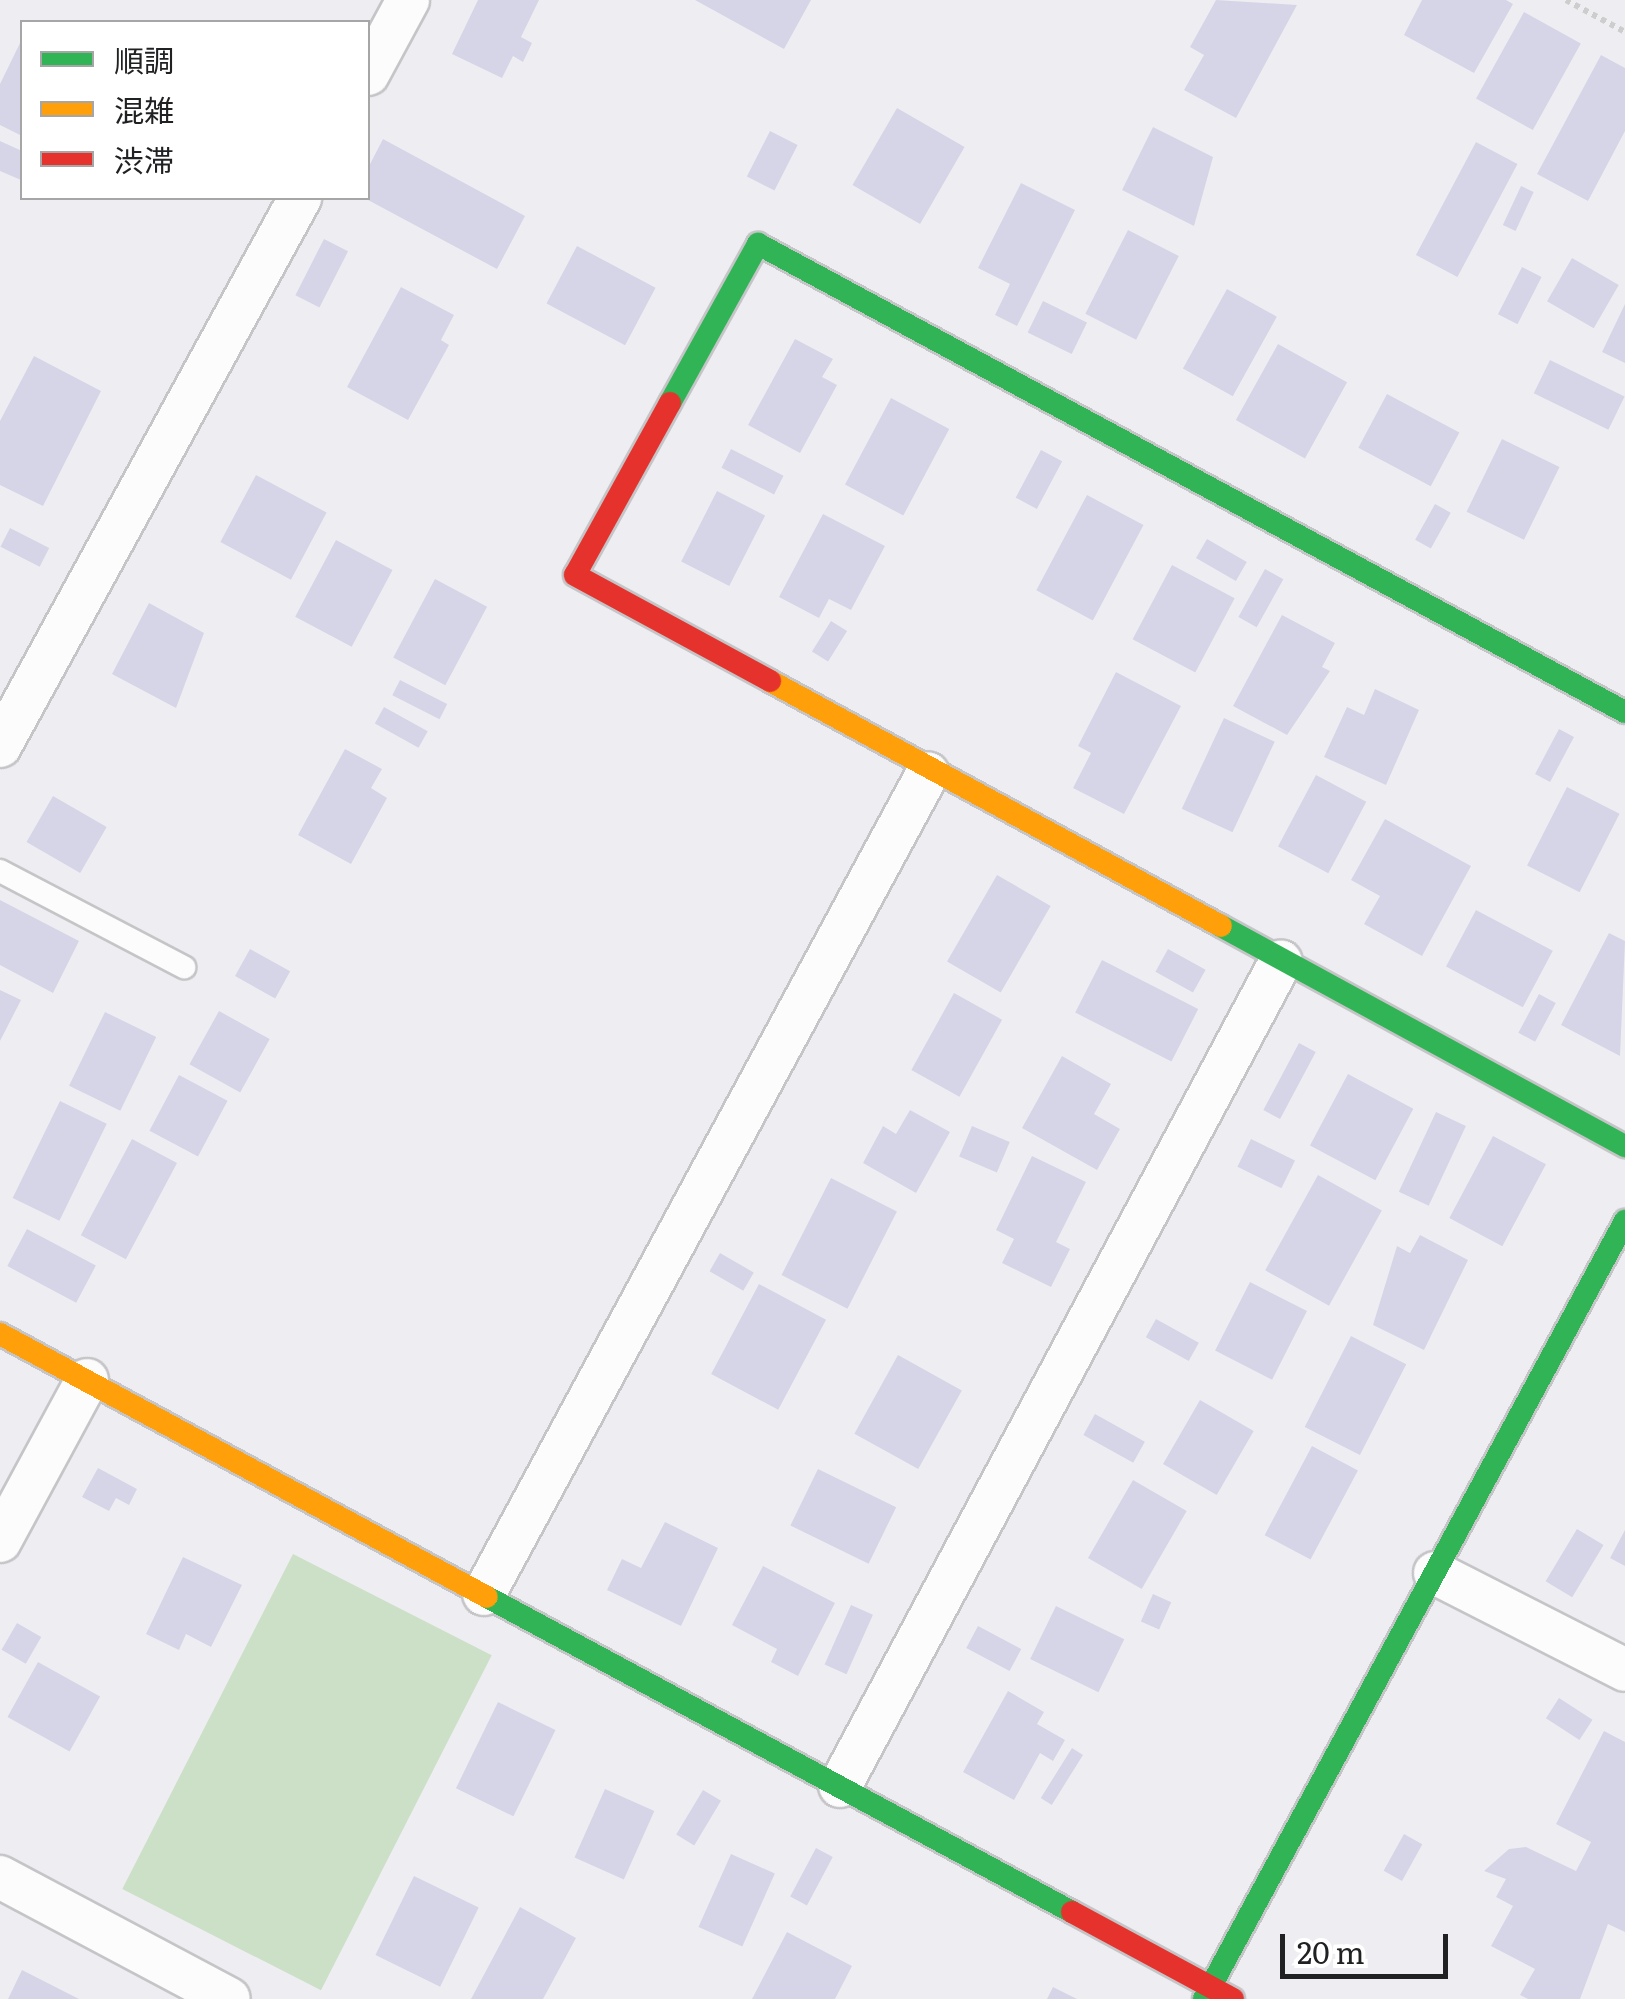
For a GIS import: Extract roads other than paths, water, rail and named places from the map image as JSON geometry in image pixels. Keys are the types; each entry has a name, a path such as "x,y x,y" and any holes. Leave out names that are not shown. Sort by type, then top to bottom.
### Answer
{"street":[{"path":"370,70 408,0"},
{"path":"0,746 299,200"},
{"path":"1625,712 758,244 575,575 928,773 1625,1146"},
{"path":"484,1594 928,773"},
{"path":"840,1786 1280,961"},
{"path":"1207,1993 1625,1222"},
{"path":"0,1334 840,1786 1207,1993 1233,1999"},
{"path":"0,1541 87,1380"},
{"path":"1434,1573 1625,1670"},
{"path":"0,1878 229,1999"}],"lane":[{"path":"0,871 184,967"}]}
